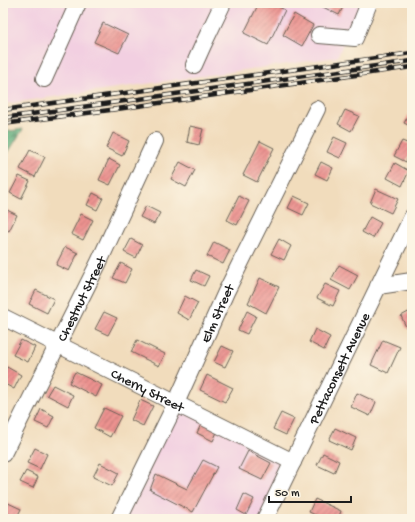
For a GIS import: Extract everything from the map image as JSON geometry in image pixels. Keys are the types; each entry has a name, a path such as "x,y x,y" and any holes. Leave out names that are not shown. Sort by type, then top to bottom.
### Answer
{"street":[{"path":"44,80 78,3"},
{"path":"194,65 222,3"},
{"path":"319,35 355,38 370,3"},
{"name":"Elm Street","path":"119,519 176,403 226,292 317,109"},
{"name":"Chestnut Street","path":"3,454 99,262 155,141"},
{"name":"Pettaconsett Avenue","path":"270,517 293,462 412,217"},
{"path":"378,286 412,281"},
{"name":"Cherry Street","path":"3,317 293,462"}],"shaded area":[{"path":"3,3 363,3 337,57 3,104"},
{"path":"176,404 293,460 266,519 120,519"}],"green space":[{"path":"23,129 6,156 3,155 3,132"}],"building":[{"path":"259,3 271,3 285,10 268,45 244,33"},
{"path":"315,3 345,3 339,15"},
{"path":"294,14 313,25 302,46 283,35"},
{"path":"103,23 128,35 119,53 94,42"},
{"path":"345,110 359,116 351,131 338,124"},
{"path":"412,111 412,127 404,123"},
{"path":"190,126 203,129 199,145 187,142"},
{"path":"113,133 129,141 122,156 106,148"},
{"path":"334,137 347,143 340,158 327,152"},
{"path":"260,141 274,148 257,182 243,175"},
{"path":"402,141 412,145 412,149 406,162 394,156"},
{"path":"30,150 45,157 35,177 20,169"},
{"path":"109,159 120,165 110,185 99,180"},
{"path":"180,162 195,170 186,187 171,179"},
{"path":"321,162 333,168 327,180 315,174"},
{"path":"395,163 409,171 402,186 387,178"},
{"path":"19,176 30,181 21,199 10,193"},
{"path":"376,189 398,199 391,213 370,203"},
{"path":"93,193 103,198 97,210 87,205"},
{"path":"239,196 249,201 237,225 227,220"},
{"path":"294,196 309,203 303,215 288,208"},
{"path":"146,206 160,213 154,224 140,217"},
{"path":"5,209 17,215 9,231 3,228 3,212"},
{"path":"81,214 93,220 83,240 71,234"},
{"path":"370,217 381,223 373,238 362,232"},
{"path":"131,239 142,245 136,258 124,252"},
{"path":"279,239 291,246 284,260 271,254"},
{"path":"214,242 230,250 223,264 207,256"},
{"path":"65,247 78,253 69,271 56,265"},
{"path":"121,263 132,269 125,283 113,278"},
{"path":"339,265 358,275 350,290 331,280"},
{"path":"196,270 209,276 204,286 191,280"},
{"path":"260,278 279,287 266,313 248,303"},
{"path":"325,284 340,291 333,306 317,298"},
{"path":"36,290 54,299 47,313 29,304"},
{"path":"185,296 198,303 189,320 177,313"},
{"path":"412,310 412,326 407,329 401,316"},
{"path":"247,311 256,316 247,334 238,330"},
{"path":"104,312 117,318 108,335 95,329"},
{"path":"315,329 330,337 324,350 309,342"},
{"path":"21,340 35,347 28,362 13,355"},
{"path":"137,340 165,354 159,366 131,352"},
{"path":"383,340 400,347 388,373 371,365"},
{"path":"222,346 233,351 225,367 214,362"},
{"path":"7,367 21,375 14,389 3,383 3,375"},
{"path":"75,372 102,385 96,397 69,383"},
{"path":"207,375 233,388 225,402 200,390"},
{"path":"53,385 73,395 68,406 47,395"},
{"path":"357,393 376,402 370,416 351,407"},
{"path":"140,400 153,406 143,426 131,420"},
{"path":"104,408 121,416 110,437 94,428"},
{"path":"41,409 54,416 48,428 35,422"},
{"path":"281,413 294,419 286,435 273,429"},
{"path":"202,422 218,430 213,441 197,433"},
{"path":"335,428 356,438 351,450 329,440"},
{"path":"35,448 47,454 40,469 27,463"},
{"path":"248,451 271,463 262,480 239,469"},
{"path":"323,453 339,461 334,473 317,465"},
{"path":"203,460 217,467 193,512 150,490 156,474 187,489"},
{"path":"100,463 119,473 112,486 93,477"},
{"path":"26,471 38,477 33,488 20,482"},
{"path":"244,494 254,499 246,515 237,510"},
{"path":"315,499 341,511 338,519 324,519 309,512"},
{"path":"6,502 21,509 16,519 7,519 3,517 3,508"}],"railway":[{"path":"3,110 412,53"},
{"path":"3,118 412,61"},
{"path":"3,124 412,67"}]}
